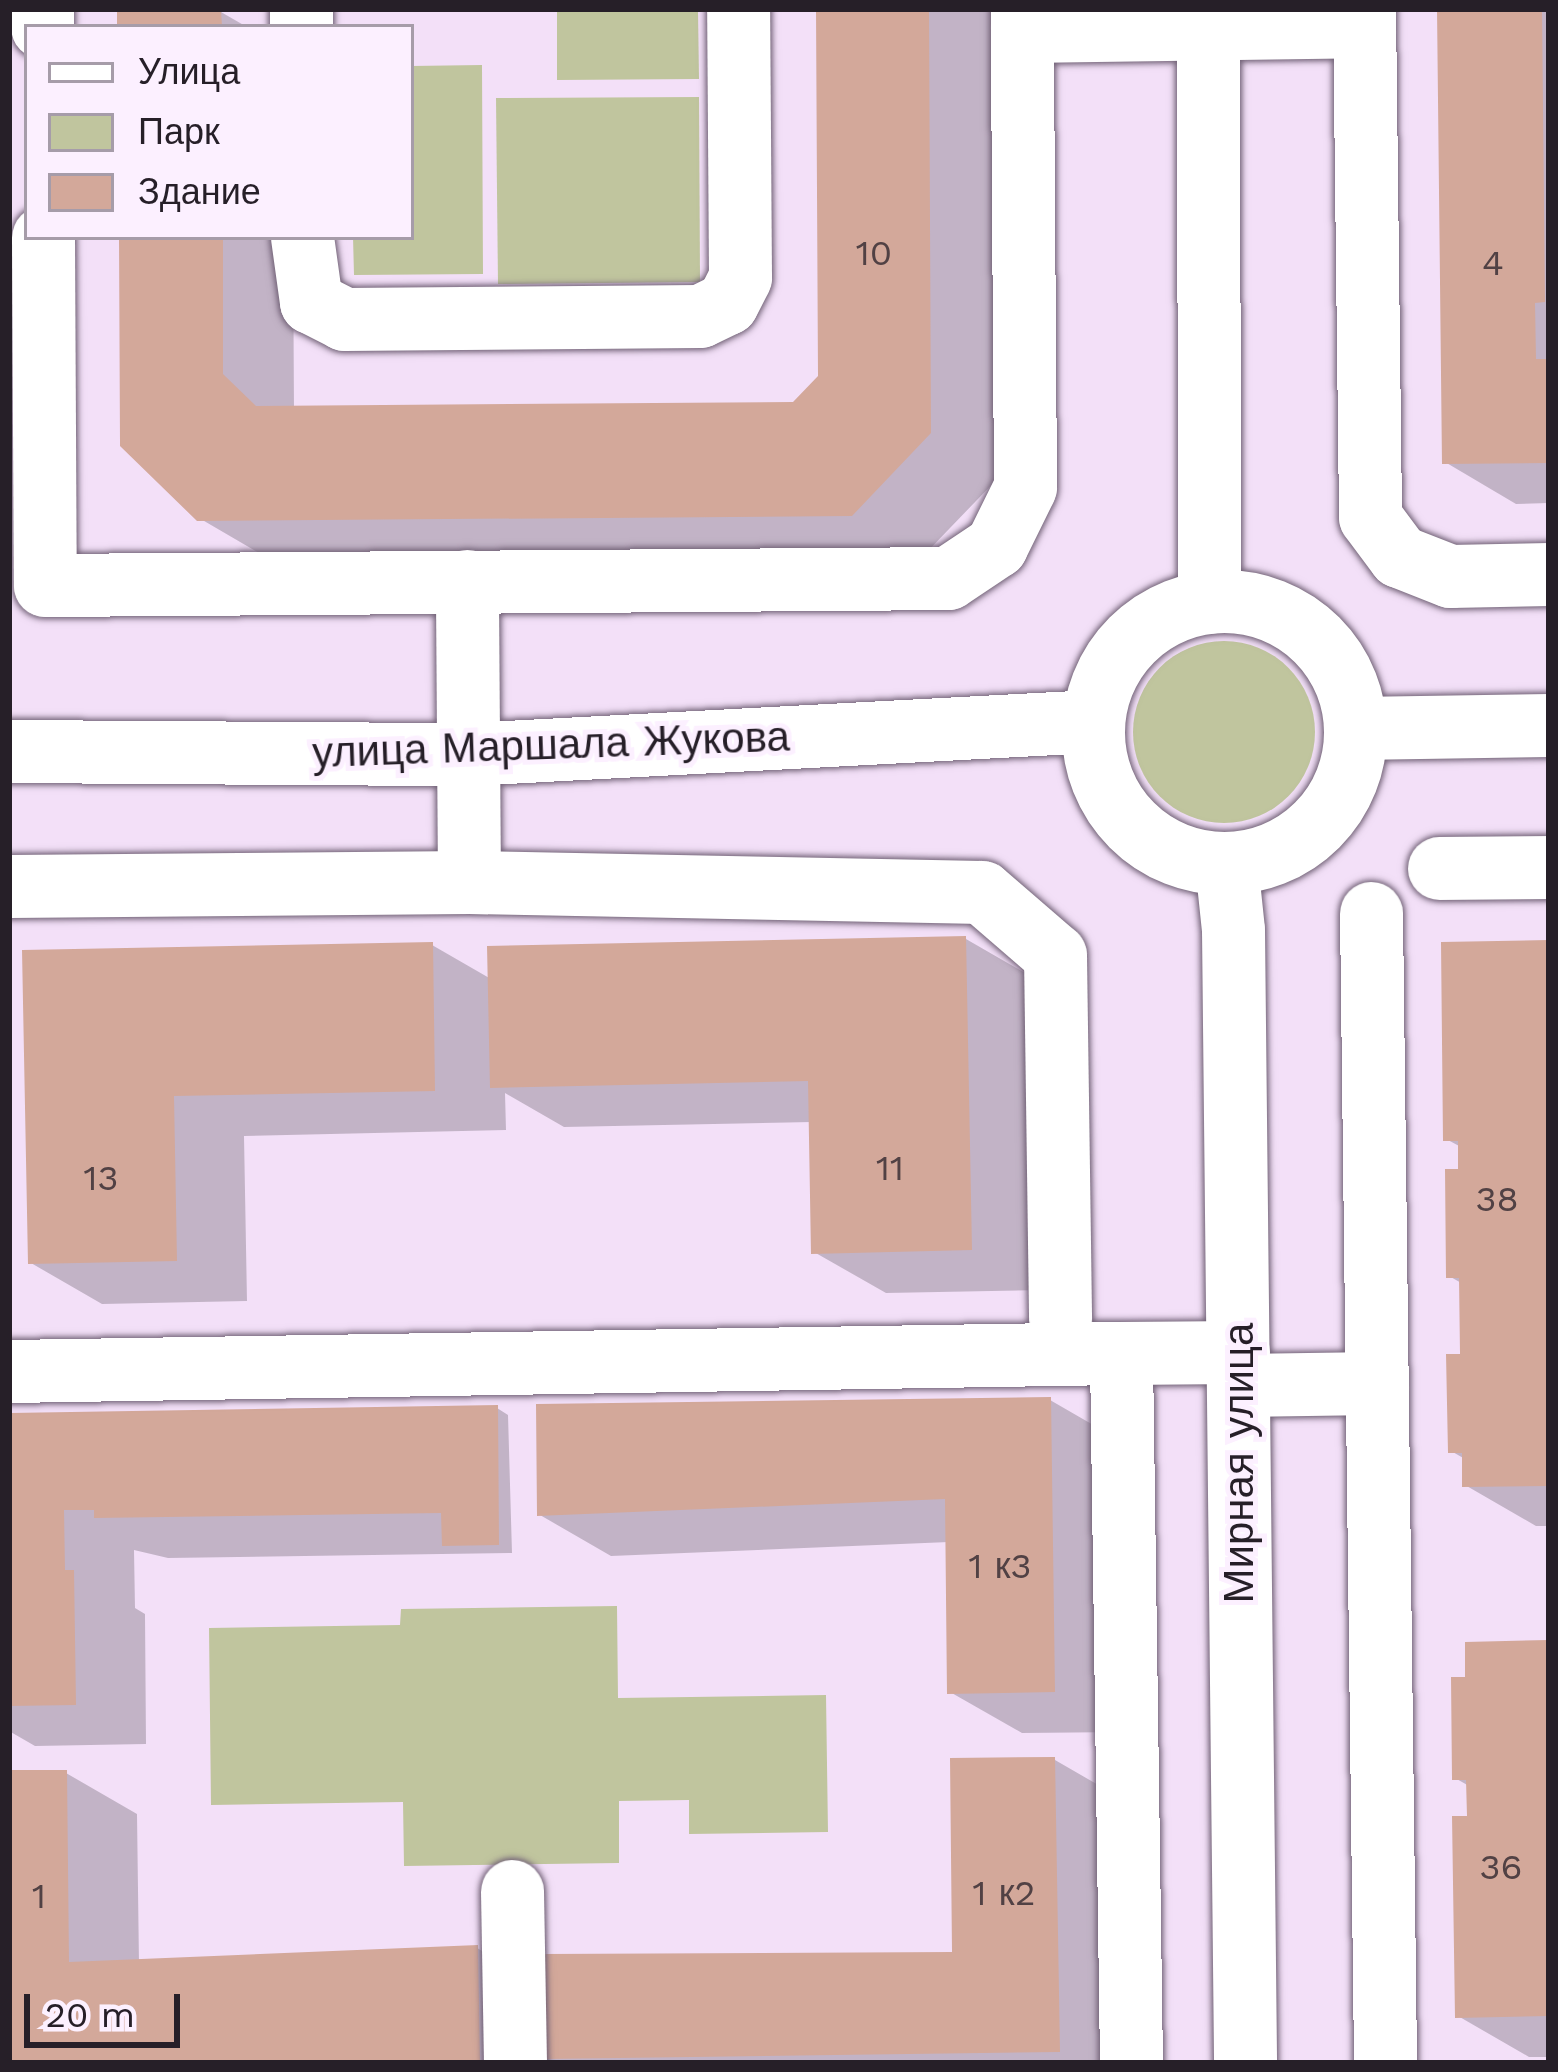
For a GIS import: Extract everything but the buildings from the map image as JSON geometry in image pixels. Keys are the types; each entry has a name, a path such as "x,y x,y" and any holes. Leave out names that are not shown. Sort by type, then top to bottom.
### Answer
{"street":[{"path":"302,240 311,302 344,319 700,316 727,303 740,277 738,9"},
{"path":"43,240 27,585 949,578 996,546 1025,487 1022,20 1364,18 1370,517 1399,556 1450,576 1549,574"},
{"path":"1209,19 1209,602"},
{"path":"467,581 469,883"},
{"path":"1209,602 1260,607 1305,630 1339,669 1355,728 1346,781 1318,823 1276,852 1226,863 1176,854 1132,826 1104,784 1093,722 1107,673 1130,641 1172,612 1209,602"},
{"name":"улица Маршала Жукова","path":"9,751 468,754 1093,722"},
{"path":"1355,728 1549,725"},
{"name":"Мирная улица","path":"1226,863 1238,1368 1245,2063"},
{"path":"1439,868 1549,867"},
{"path":"9,886 469,883 982,892 1055,955 1060,1319"},
{"path":"1371,913 1385,2063"},
{"path":"1121,1353 1131,2063"},
{"path":"9,1370 468,1385 1121,1353 1376,1383"},
{"path":"512,1891 514,2063"}],"green space":[{"path":"557,9 698,9 699,79 557,80"},
{"path":"482,65 483,274 354,275 353,240 414,240 414,66"},
{"path":"699,97 700,282 498,284 496,98"},
{"path":"1224,641 1259,648 1288,668 1308,697 1315,732 1308,767 1288,796 1259,816 1224,823 1189,816 1160,796 1140,767 1133,732 1140,697 1160,668 1189,648"},
{"path":"617,1606 618,1698 826,1695 828,1832 689,1834 689,1800 619,1801 619,1863 404,1866 403,1802 211,1805 209,1628 400,1625 401,1609"}]}
